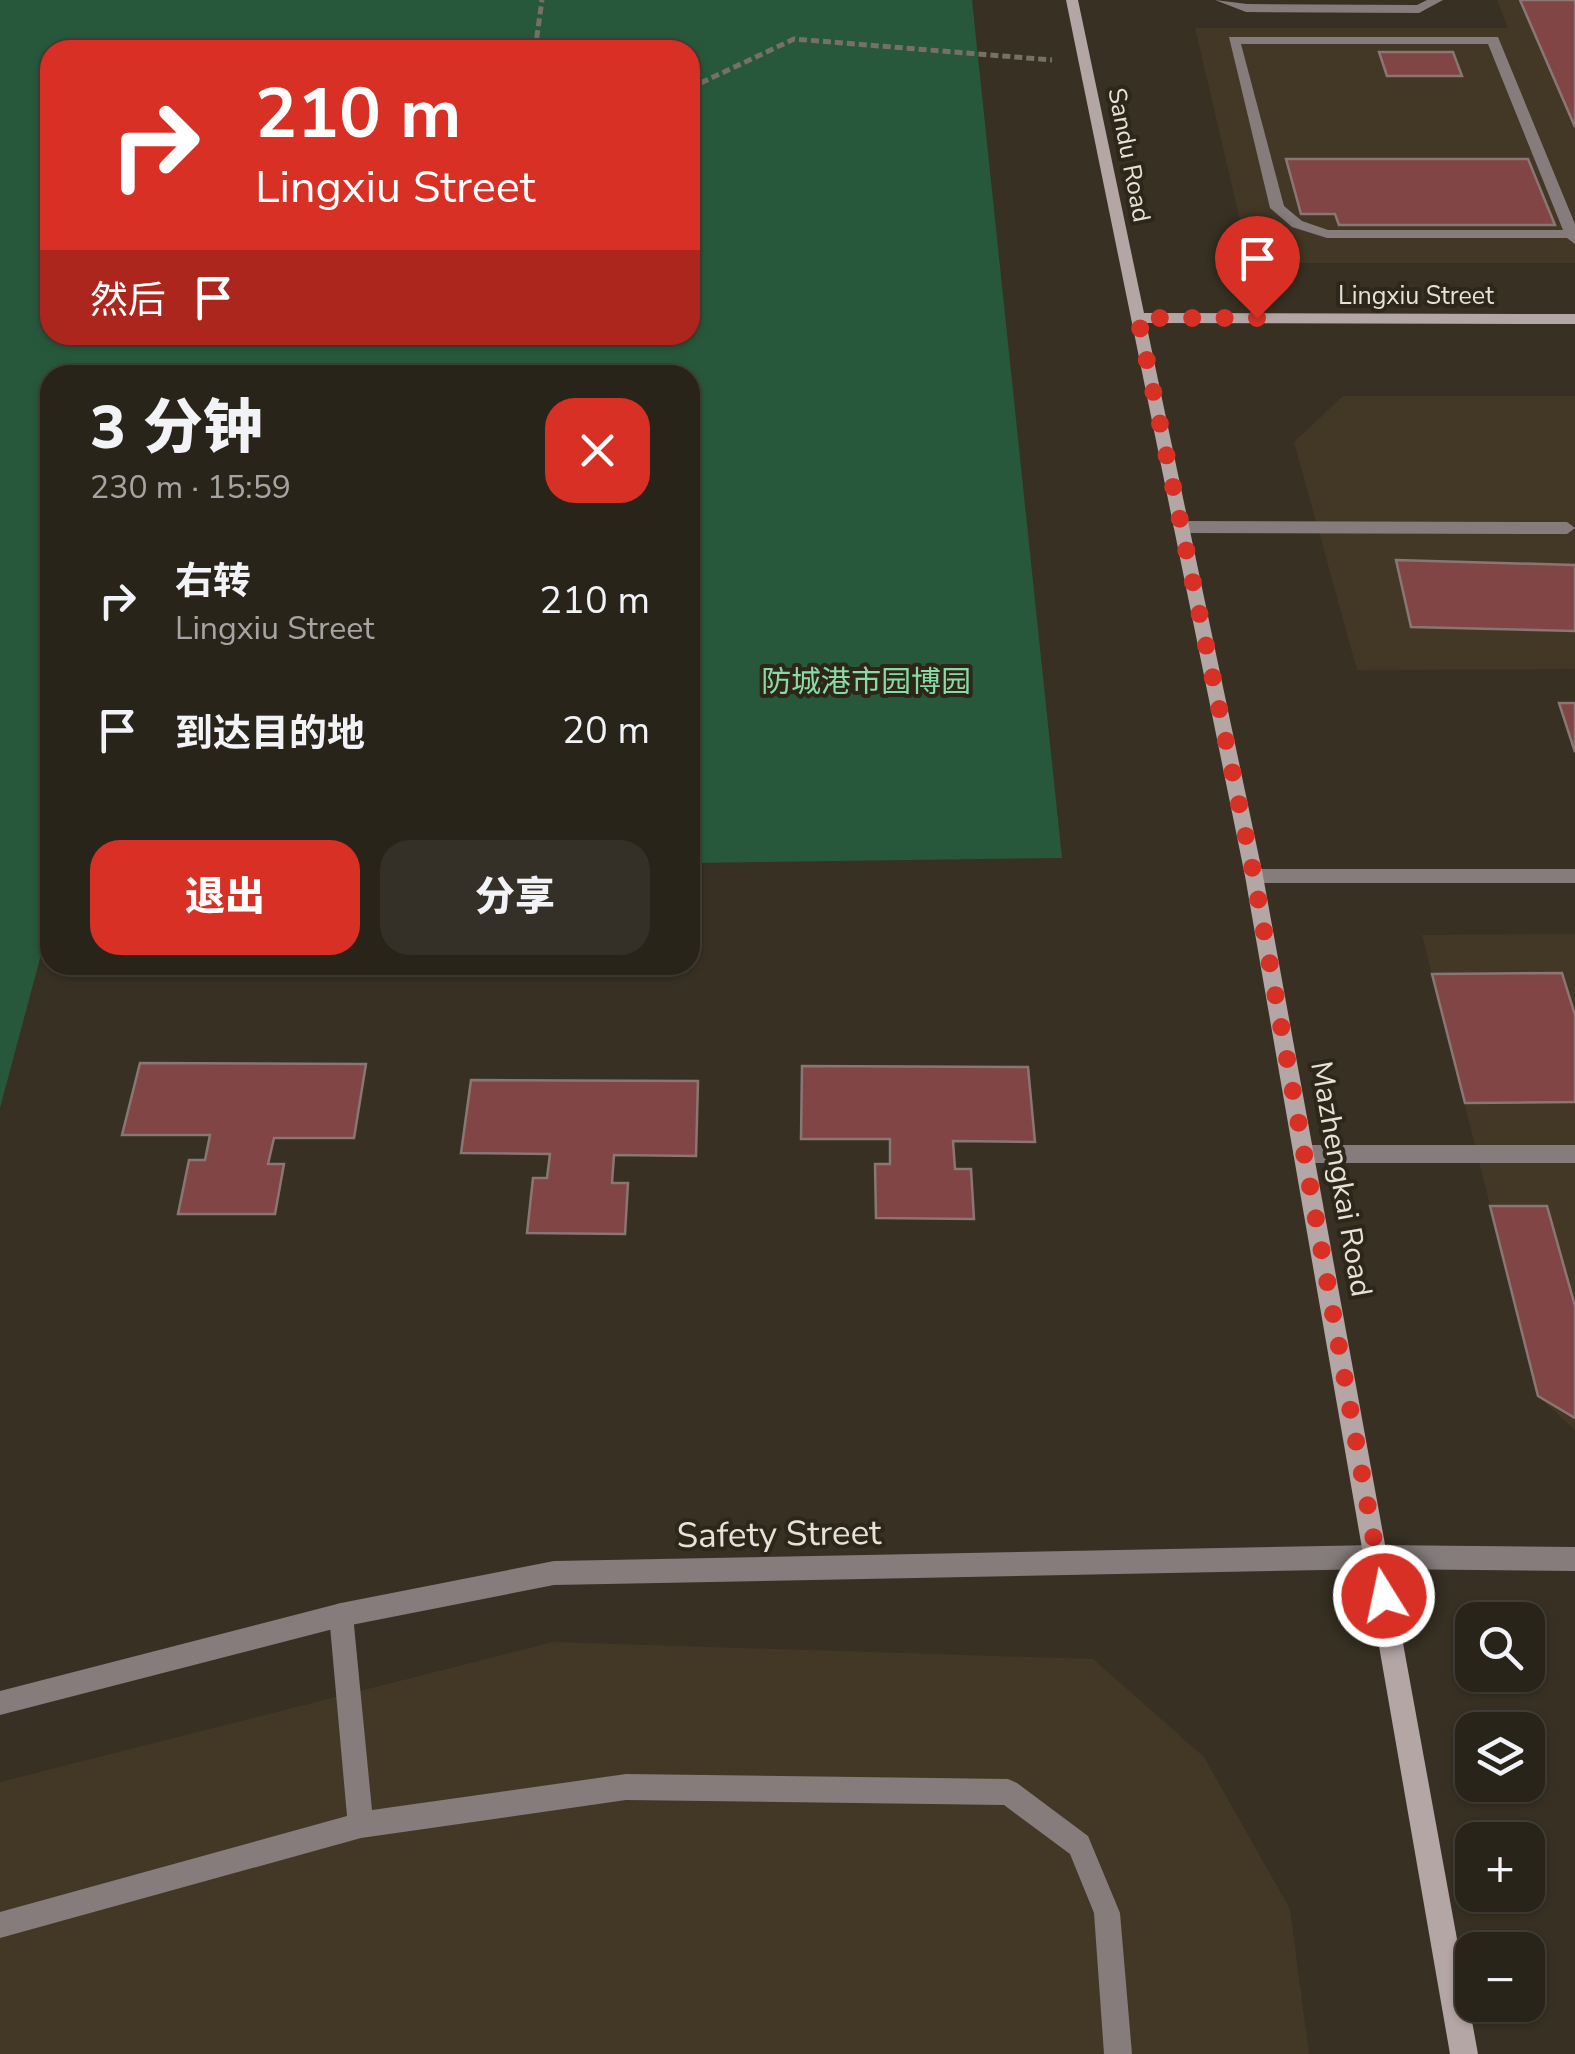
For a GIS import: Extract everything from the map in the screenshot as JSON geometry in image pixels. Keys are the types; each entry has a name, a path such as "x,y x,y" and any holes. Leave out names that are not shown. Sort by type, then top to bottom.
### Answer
{"main road":[{"name":"Sandu Road","path":"1072,0 1088,62 1138,318"},
{"name":"Lingxiu Street","path":"1138,318 1575,319"},
{"name":"Mazhengkai Road","path":"1138,318 1254,876 1464,2054"}],"street":[{"path":"1221,0 1246,8 1418,8 1437,0"},
{"path":"1234,40 1493,40 1574,237 1327,234 1296,224 1277,208 1234,40"},
{"path":"1181,527 1566,528"},
{"path":"1254,876 1575,876"},
{"path":"1304,1154 1575,1154"},
{"name":"Safety Street","path":"0,1703 341,1616 554,1573 1377,1557 1575,1559"},
{"path":"341,1616 361,1825"},
{"path":"0,1925 361,1825 626,1787 1008,1792 1079,1845 1107,1913 1118,2054"}],"path":[{"path":"536,40 542,0"},
{"path":"700,83 794,39 1088,62"}],"shaded area":[{"path":"1497,0 1575,0 1575,263 1250,263 1195,28 1508,28"},
{"path":"1343,396 1575,396 1575,669 1357,670 1294,442"},
{"path":"1575,934 1575,1430 1538,1396 1422,935"},
{"path":"553,1642 1093,1659 1204,1757 1290,1909 1309,2054 0,2054 0,1782"}],"green space":[{"name":"防城港市园博园","path":"0,0 972,0 1062,858 700,863 700,365 40,365 40,958 0,1108"}],"building":[{"path":"1520,0 1575,0 1575,127"},
{"path":"1379,52 1453,52 1462,76 1387,76"},
{"path":"1286,159 1528,159 1555,225 1339,225 1335,214 1301,214"},
{"path":"1396,560 1575,565 1575,631 1411,627"},
{"path":"1559,703 1575,703 1575,752"},
{"path":"1562,973 1575,1015 1575,1102 1465,1103 1432,974"},
{"path":"140,1063 366,1064 354,1138 274,1138 268,1164 284,1164 275,1214 178,1214 189,1160 205,1160 210,1135 122,1135"},
{"path":"802,1066 1028,1067 1035,1142 953,1141 955,1169 971,1169 974,1219 876,1218 875,1164 890,1164 890,1139 801,1139"},
{"path":"471,1080 698,1081 696,1156 614,1155 612,1183 628,1183 625,1234 527,1233 533,1178 547,1178 550,1154 461,1153"},
{"path":"1490,1206 1547,1206 1575,1306 1575,1418 1538,1396"}],"route":[{"path":"1257,318 1138,318 1254,876 1384,1596"}]}
